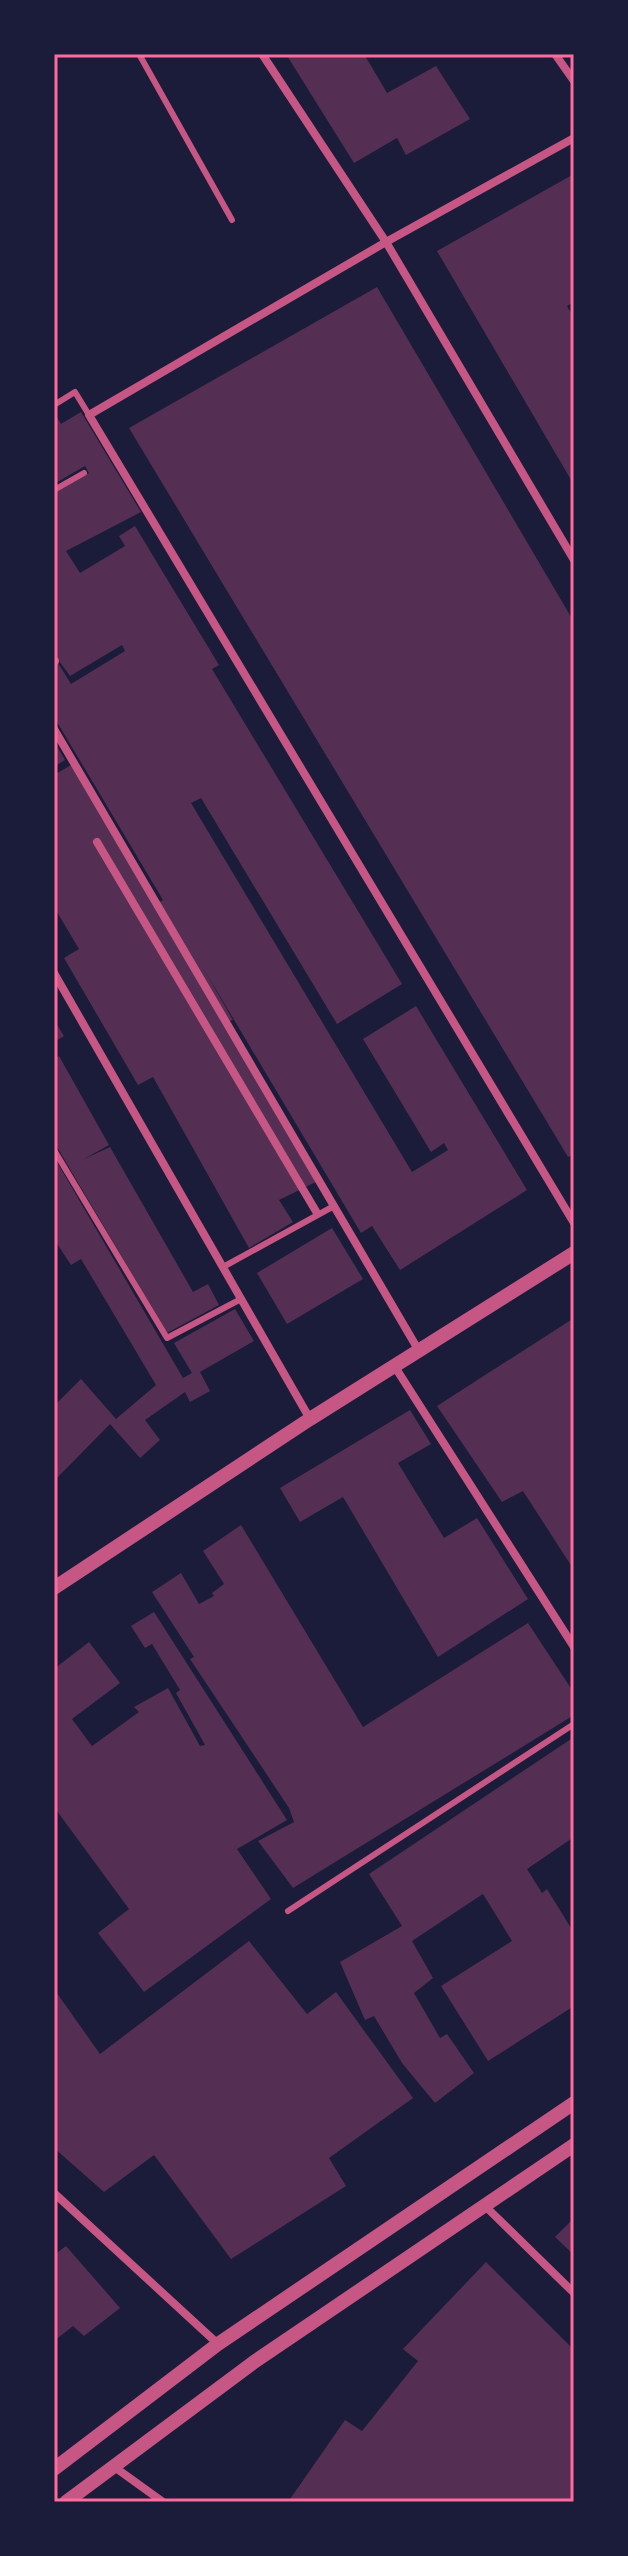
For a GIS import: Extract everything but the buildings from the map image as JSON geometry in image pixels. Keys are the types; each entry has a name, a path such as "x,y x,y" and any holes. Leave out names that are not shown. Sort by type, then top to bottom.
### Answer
{"street":[{"path":"262,54 386,242 574,560"},
{"path":"555,54 574,81"},
{"path":"574,138 386,242 89,415 574,1223"},
{"path":"54,729 420,1351"},
{"path":"97,842 317,1213"},
{"path":"54,973 310,1419"},
{"path":"54,1588 310,1419 574,1253"},
{"path":"395,1367 574,1647"},
{"path":"54,2469 218,2344 574,2103"},
{"path":"66,2502 112,2465 574,2145"},
{"path":"54,2193 218,2344"},
{"path":"484,2205 574,2293"},
{"path":"112,2465 163,2502"}],"lane":[{"path":"139,54 232,220"},
{"path":"54,405 75,392 89,415"},
{"path":"54,490 84,473"},
{"path":"54,1150 167,1338 241,1299"},
{"path":"223,1267 334,1206"},
{"path":"288,1911 574,1724"}]}
